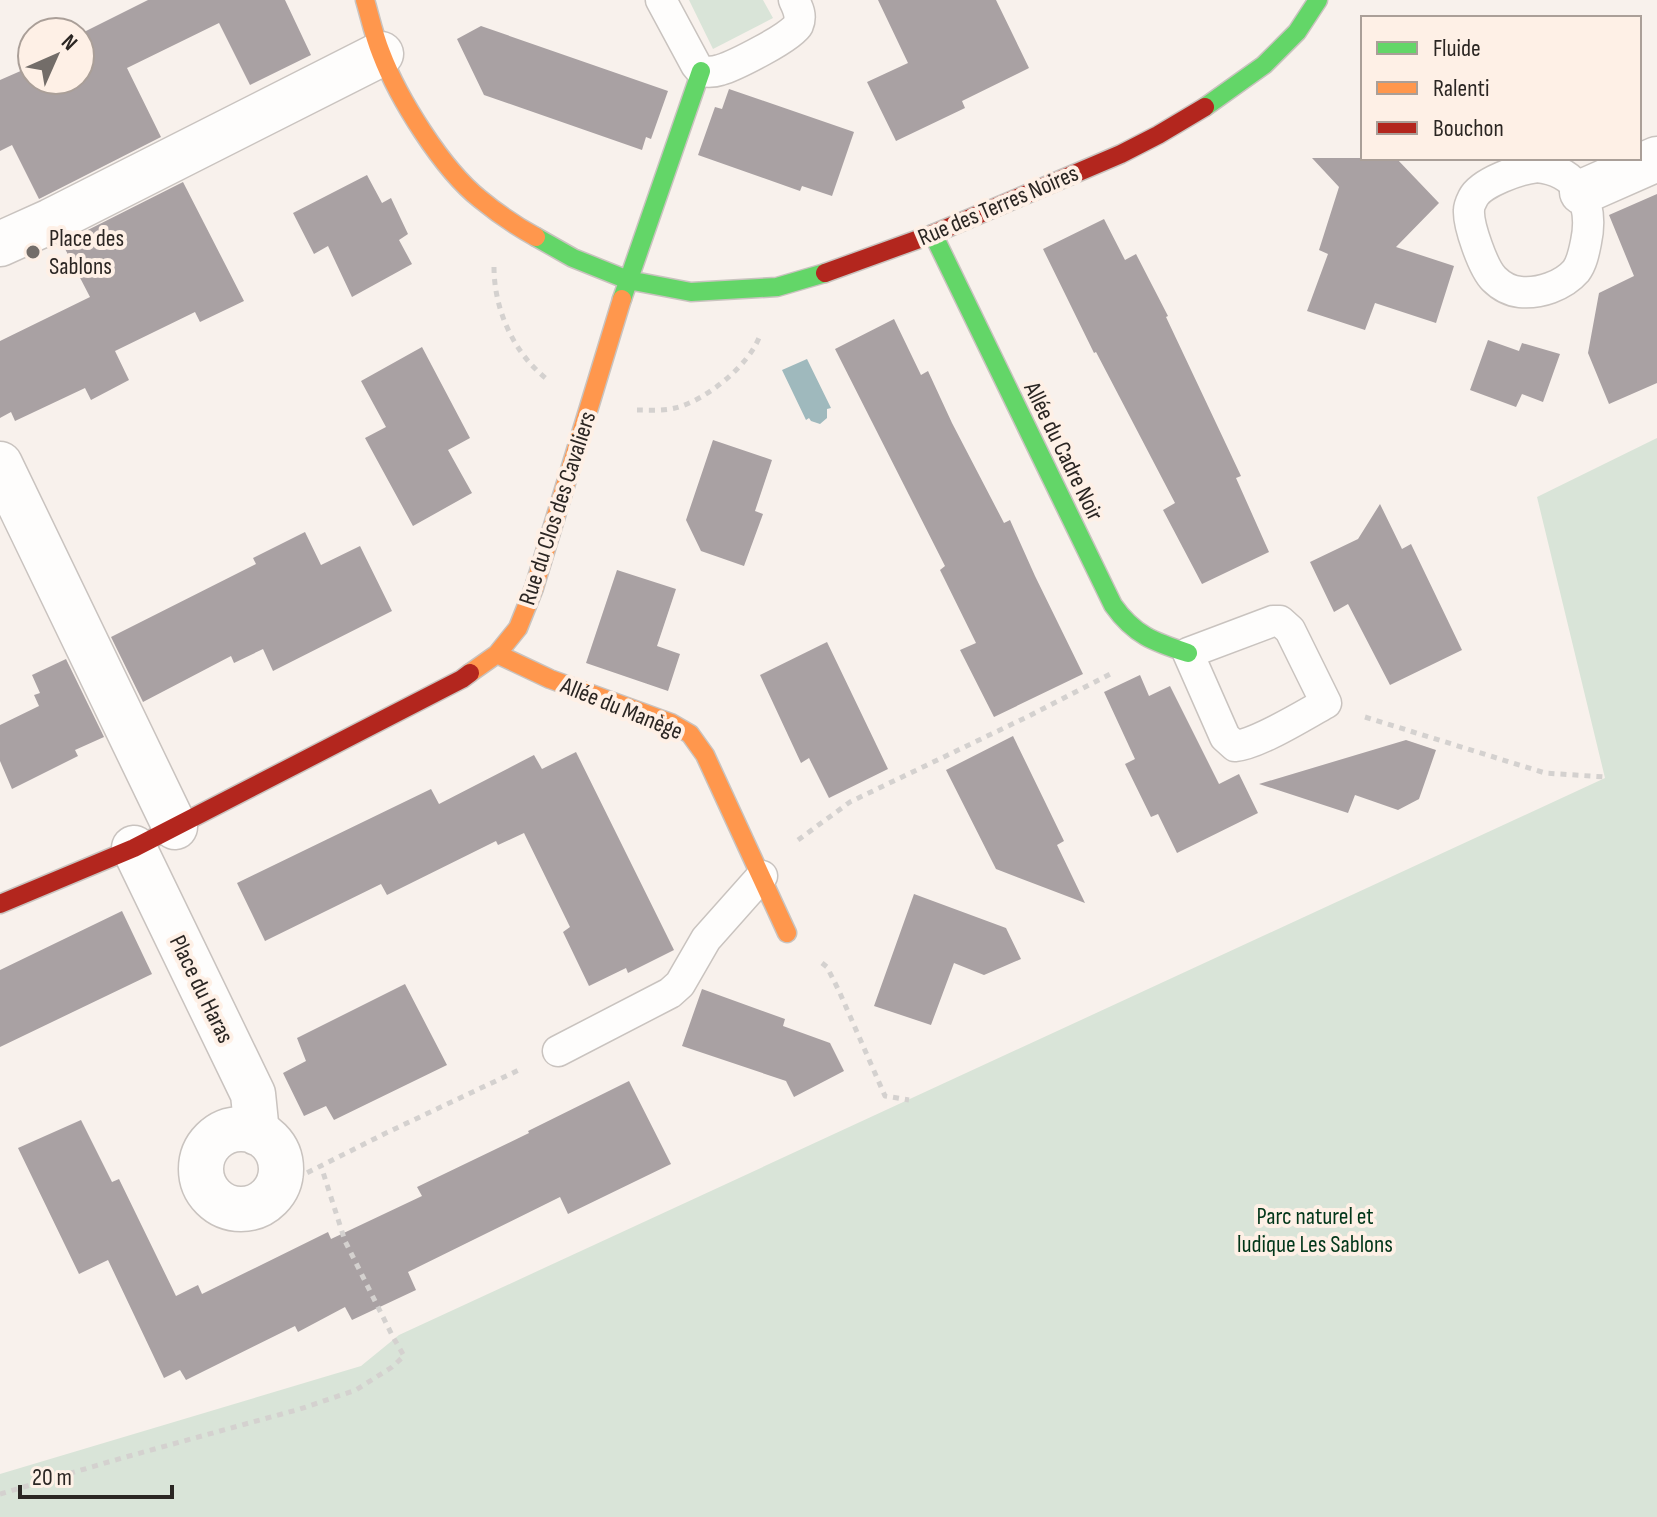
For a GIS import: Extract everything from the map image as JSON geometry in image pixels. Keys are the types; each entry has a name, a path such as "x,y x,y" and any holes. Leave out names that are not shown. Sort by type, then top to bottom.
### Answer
{"street":[{"name":"Rue des Terres Noires","path":"365,0 381,54 408,108 442,159 478,198 521,229 573,258 628,280 691,292 777,287 808,279 933,234 1121,154 1213,102 1264,65 1307,18 1318,0"},
{"path":"0,244 381,54"},
{"path":"628,280 701,71"},
{"path":"1582,192 1657,159"},
{"name":"Allée du Cadre Noir","path":"933,234 1113,605 1135,631 1150,640 1188,653"},
{"name":"Rue du Clos des Cavaliers","path":"0,904 134,848 462,679 497,654 518,628 534,588 628,280"},
{"path":"0,464 175,827"},
{"name":"Allée du Manège","path":"497,654 550,679 671,723 690,734 705,755 787,933"},
{"name":"Place du Haras","path":"134,848 253,1094 257,1133"},
{"path":"245,1129 268,1140 277,1151 281,1163 281,1177 275,1189 268,1200 256,1207 243,1210 218,1203 208,1193 200,1168 209,1144 219,1135 245,1129"}],"lane":[{"path":"661,0 701,71 720,70 778,42 799,23 800,13 794,0"},
{"path":"1537,167 1550,168 1582,192 1587,207 1587,236 1582,260 1575,272 1541,292 1505,288 1492,278 1477,247 1469,211 1473,196 1483,187 1524,169 1537,167"},
{"path":"1280,621 1294,637 1326,703 1255,741 1235,746 1225,737 1188,653 1261,624 1280,621"},
{"path":"558,1051 670,993 680,984 706,939 762,876"}],"path":[{"path":"762,876 792,846 850,802 1124,667 1150,640"},
{"path":"1326,703 1545,773 1605,777"},
{"path":"787,933 827,967 885,1096 909,1100"},
{"path":"275,1189 558,1051"},
{"path":"0,1494 300,1409 356,1390 404,1356 345,1241 321,1166"}],"green space":[{"path":"689,0 763,0 773,18 713,49"},
{"name":"Parc naturel et ludique Les Sablons","path":"1657,438 1657,1517 0,1517 0,1474 361,1366 399,1335 1605,778 1537,497"}],"water":[{"path":"807,359 831,408 827,409 827,418 820,424 809,418 806,420 782,370"}],"building":[{"path":"148,0 285,0 311,55 250,85 219,23 127,68 161,137 39,199 12,145 0,151 0,80 16,73 16,96 96,96 96,26"},
{"path":"878,0 996,0 1029,68 962,101 965,108 896,141 867,82 908,63"},
{"path":"481,26 668,91 651,139 646,137 642,150 484,95 457,39"},
{"path":"729,89 854,132 832,196 802,186 800,191 698,155 715,107 722,109"},
{"path":"1312,158 1398,160 1439,203 1396,247 1454,266 1436,323 1375,303 1365,330 1307,311 1328,254 1319,250 1339,187"},
{"path":"367,175 382,203 391,198 408,234 399,240 412,264 352,297 328,246 314,254 293,213"},
{"path":"183,182 244,301 200,322 195,312 115,351 129,380 91,400 85,388 15,421 11,412 0,418 0,341 90,297 62,243"},
{"path":"1657,194 1657,383 1609,404 1588,353 1599,293 1634,276 1609,215"},
{"path":"1104,219 1125,260 1136,254 1168,316 1241,476 1236,478 1269,552 1202,584 1163,510 1175,503 1094,353 1043,249"},
{"path":"894,319 921,375 928,371 1004,523 1010,520 1083,674 994,717 960,650 976,643 940,570 945,566 835,349"},
{"path":"1488,340 1519,351 1522,343 1560,354 1543,402 1522,394 1516,407 1470,390"},
{"path":"422,347 470,438 448,450 472,493 413,526 365,438 386,427 361,381"},
{"path":"713,440 772,460 755,511 763,514 744,566 701,551 686,520"},
{"path":"1380,504 1402,549 1411,544 1462,650 1390,685 1348,604 1334,612 1310,562 1358,539"},
{"path":"305,532 321,565 360,546 392,611 273,671 263,649 234,663 231,656 143,702 111,637 256,564 253,558"},
{"path":"617,570 676,589 657,646 680,654 668,691 586,663"},
{"path":"827,642 888,769 829,798 809,758 801,763 760,675"},
{"path":"66,659 104,737 75,750 78,756 12,789 0,761 0,725 39,706 34,695 40,693 32,675"},
{"path":"1140,675 1149,696 1170,686 1219,784 1239,774 1258,813 1177,853 1158,814 1151,817 1125,764 1135,759 1104,692"},
{"path":"1013,736 1064,841 1057,845 1085,903 996,869 946,770"},
{"path":"1406,740 1436,750 1419,799 1398,810 1355,795 1348,813 1259,784"},
{"path":"576,752 674,950 628,973 626,968 589,986 563,932 570,927 524,833 498,845 496,841 387,895 381,884 265,941 237,883 431,789 439,804 534,755 542,769"},
{"path":"914,894 1006,928 1021,959 984,975 954,963 931,1025 874,1006"},
{"path":"122,911 152,974 0,1047 0,970"},
{"path":"405,984 447,1065 334,1120 326,1106 304,1116 283,1073 306,1061 297,1038"},
{"path":"702,989 785,1019 783,1026 830,1043 844,1071 794,1097 786,1081 682,1046"},
{"path":"629,1081 671,1164 568,1214 560,1197 408,1272 416,1290 352,1320 345,1307 298,1332 295,1326 186,1380 180,1370 164,1378 108,1260 79,1274 18,1148 81,1120 112,1182 119,1179 176,1296 198,1285 202,1294 328,1232 331,1239 422,1196 417,1187"}],"traffic: fast":[{"path":"1205,107 1264,65 1297,32 1318,0"},
{"path":"622,299 701,71"},
{"path":"933,234 1113,605 1129,624 1146,636 1188,653"},
{"path":"536,237 573,258 628,280 691,292 777,287 825,273"}],"traffic: slow":[{"path":"365,0 389,71 436,151 480,199 536,237"},
{"path":"470,673 497,654 518,628 534,588 622,299"},
{"path":"497,654 550,679 671,723 690,734 705,755 787,933"}],"traffic: jam":[{"path":"825,273 933,234 1121,154 1205,107"},
{"path":"0,904 134,848 470,673"}],"place":[{"name":"Place des Sablons","path":"33,252"}]}
